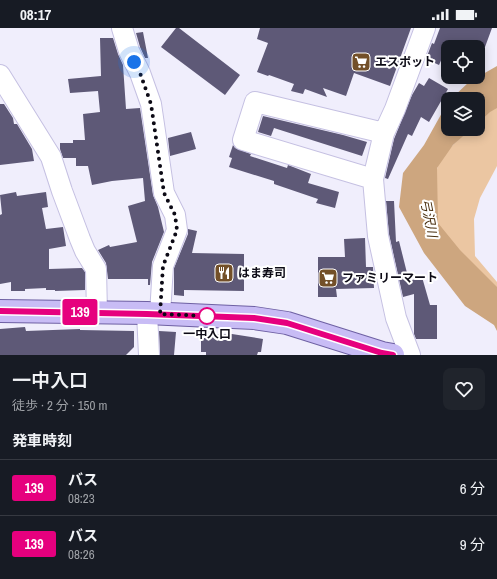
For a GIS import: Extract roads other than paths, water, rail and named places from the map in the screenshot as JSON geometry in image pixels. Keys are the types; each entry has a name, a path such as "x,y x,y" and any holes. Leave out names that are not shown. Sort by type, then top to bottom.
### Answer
{"main road":[{"path":"0,311 154,314 254,318 287,323 382,353 393,355"}],"street":[{"path":"122,28 129,51 140,73 151,104 164,193 175,215 177,230 163,266 154,314 149,355"},
{"path":"410,355 396,318 378,236 373,179 384,133 396,109 425,28"},
{"path":"0,75 51,158 80,239 85,251 96,269 97,313"},
{"path":"373,179 243,140 255,102 384,133"}],"water":[{"path":"497,66 497,108 485,117 485,92 458,92 467,84 485,84 485,73"},
{"name":"弓沢川","path":"441,115 441,136 463,136 453,145 437,168 438,223 460,250 497,287 497,331 494,325 465,306 424,253 399,207 403,173 424,145"}],"place":[{"name":"エスポット","path":"361,62"},
{"name":"はま寿司","path":"224,273"},
{"name":"ファミリーマート","path":"328,278"},
{"name":"一中入口","path":"207,316"}]}
